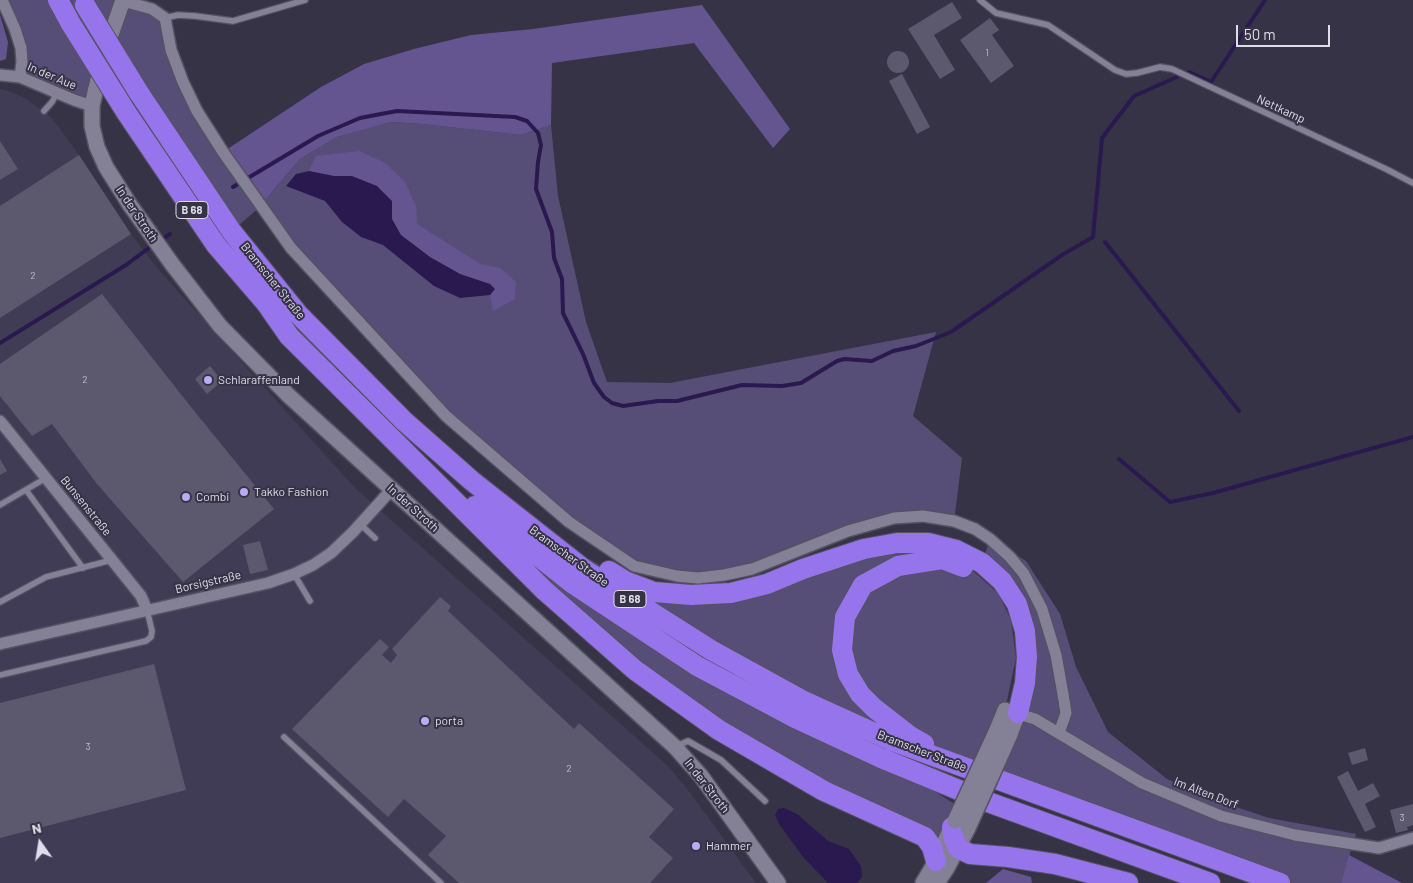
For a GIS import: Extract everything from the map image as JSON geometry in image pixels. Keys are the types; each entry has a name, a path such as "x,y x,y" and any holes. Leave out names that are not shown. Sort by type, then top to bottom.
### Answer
{"highway":[{"name":"B 68","path":"58,0 126,112 216,245 266,303 288,336 388,436 573,584 697,666 796,718 881,758 1004,809 1210,883"},
{"name":"Bramscher Straße","path":"84,3 138,93 232,232 298,314 404,421 472,481 585,570 711,650 802,700 890,740 1280,883"},
{"path":"388,436 544,590 635,670 719,730 824,791 925,836 932,847 936,861"},
{"path":"552,544 591,560 625,581 654,592 691,595 731,593 768,584 803,569 864,549 896,543 928,543 956,550 982,563 1002,581 1017,604 1025,631 1027,657 1025,683 1011,712"},
{"path":"970,769 910,736 881,714 860,694 848,674 842,650 845,617 863,585 898,566 942,559 973,571 998,593 1011,620 1016,658 1011,712"},
{"path":"958,826 954,839 958,848 970,854 1055,864 1128,883"}],"street":[{"path":"2,0 21,48 20,77"},
{"path":"123,0 152,9 165,18 171,50 197,111 291,248 446,416 569,522 634,566 677,576 698,578 752,569 848,531 894,518 923,516 954,521 975,529 1010,557 1024,574 1042,609 1056,655 1066,713 1060,734"},
{"name":"In der Stroth","path":"123,0 105,52 92,106 92,126 97,146 106,167 156,243 220,326 288,395 675,747 701,776 778,883"},
{"name":"In der Aue","path":"0,75 20,77 92,106"},
{"name":"Bunsenstraße","path":"0,421 141,596 147,610"},
{"name":"Borsigstraße","path":"0,644 268,583 294,574 313,565 330,553 392,489"},
{"path":"922,883 958,826 1003,735 1011,712"},
{"name":"Im Alten Dorf","path":"1011,712 1035,719 1142,783 1221,816 1295,835 1379,848 1413,838"},
{"path":"937,883 958,848"}],"lane":[{"path":"165,18 178,15 233,22 305,0"},
{"name":"Nettkamp","path":"980,0 996,13 1048,25 1115,70 1126,74 1160,67 1172,69 1413,183"},
{"path":"44,111 57,93"},
{"path":"0,505 46,478"},
{"path":"26,490 83,568"},
{"path":"360,524 375,538"},
{"path":"0,602 46,578 112,560"},
{"path":"294,574 310,601"},
{"path":"0,675 146,641 151,637 152,631 147,610"},
{"path":"284,737 441,883"},
{"path":"675,747 688,741 721,760 766,801"}],"shaded area":[{"path":"2,0 123,0 165,18 183,82 261,205 300,159 337,137 365,129 391,122 521,135 551,125 558,196 586,322 607,382 670,383 936,332 913,416 962,458 954,521 894,518 752,569 677,576 612,553 446,416 261,206 216,245 100,72 92,106 20,77 22,62"},
{"path":"702,5 790,129 773,148 694,43 552,63 551,125 521,135 391,122 337,137 300,159 261,205 223,152 321,87 364,64 471,35 533,29"},
{"path":"0,15 8,42 6,59 0,61"},
{"path":"0,89 25,98 52,118 131,234 157,268 355,488 669,767 756,883 0,883"},
{"path":"359,151 385,163 405,182 416,206 417,224 480,264 500,268 516,282 515,299 493,311 490,295 495,289 490,284 460,274 430,257 400,235 392,219 392,201 352,176 334,176 309,171 316,156"},
{"path":"309,171 334,176 352,176 377,186 392,201 392,219 401,235 430,257 460,274 490,284 495,289 490,295 460,298 434,286 383,245 361,237 342,222 325,201 286,186 296,174"},
{"path":"388,436 573,584 697,666 881,758 961,808 932,847 824,791 635,670"},
{"path":"990,539 1026,561 1060,614 1076,667 1108,732 1167,779 1218,801 1269,818 1356,834 1341,883 1280,883 998,780 1017,738 1009,737 1025,629 982,563"},
{"path":"897,543 973,571 998,593 1011,620 1016,658 1005,710 970,769 802,700 552,544 591,560 625,581 691,595"},
{"path":"784,808 797,814 828,841 849,849 861,866 862,877 857,883 828,883 803,857 779,824 775,815 778,809"},
{"path":"1349,855 1402,883 1341,883"},
{"path":"1003,869 1031,877 1032,883 986,883"}],"building":[{"path":"952,2 962,18 934,35 955,70 940,79 908,29"},
{"path":"990,18 999,30 992,35 1014,66 991,83 960,40"},
{"path":"894,51 902,51 909,58 909,66 902,73 894,73 887,66 887,58"},
{"path":"902,74 930,127 917,134 889,81"},
{"path":"0,141 18,169 0,180"},
{"path":"79,155 131,234 0,318 0,206"},
{"path":"102,294 274,509 183,582 97,484 52,424 32,436 0,396 0,364"},
{"path":"210,366 222,381 207,394 195,379"},
{"path":"0,459 7,471 0,475"},
{"path":"260,541 268,570 250,574 243,545"},
{"path":"440,597 451,606 448,611 574,729 579,723 674,809 649,837 673,858 650,883 459,883 428,855 446,836 404,799 388,817 292,729 380,639 389,647 382,655 391,663 397,655 392,649"},
{"path":"154,664 186,790 0,838 0,703"},
{"path":"1365,748 1368,760 1352,765 1348,753"},
{"path":"1348,771 1358,791 1373,783 1380,796 1365,804 1376,827 1365,832 1337,777"},
{"path":"1413,804 1413,825 1407,827 1408,830 1396,833 1390,810"}],"waterway":[{"path":"1189,72 1211,82 1265,0"},
{"path":"233,187 318,136 360,118 397,111 515,117 527,121 538,133 541,145 536,189 552,232 554,258 562,279 563,313 583,354 594,383 604,397 612,403 623,406 658,401 677,401 742,385 782,386 801,383 837,361 844,359 872,361 893,351 916,346 951,332 1062,255 1093,237 1102,138 1134,96 1177,77"},
{"path":"159,241 170,234"},
{"path":"1105,242 1239,411"},
{"path":"0,343 126,265 153,245"},
{"path":"1119,459 1170,502 1213,493 1413,437"}],"place":[{"name":"Schlaraffenland","path":"208,380"},
{"name":"Takko Fashion","path":"244,492"},
{"name":"Combi","path":"186,497"},
{"name":"porta","path":"425,721"},
{"name":"Hammer","path":"696,846"}]}
